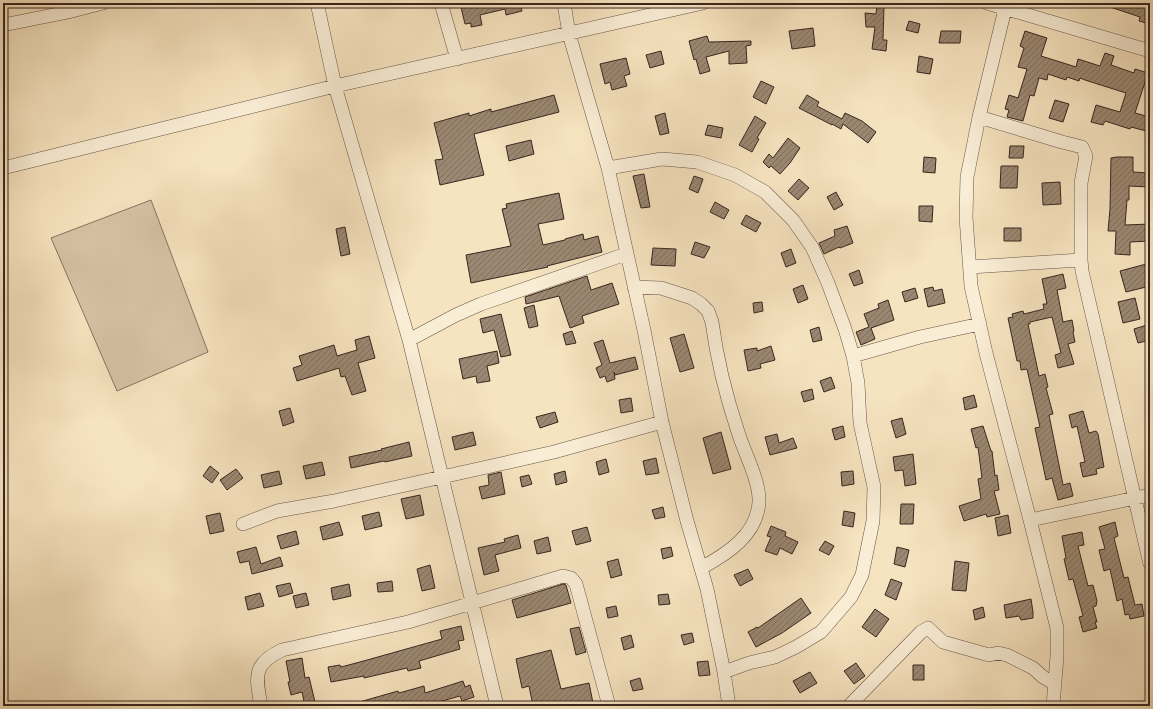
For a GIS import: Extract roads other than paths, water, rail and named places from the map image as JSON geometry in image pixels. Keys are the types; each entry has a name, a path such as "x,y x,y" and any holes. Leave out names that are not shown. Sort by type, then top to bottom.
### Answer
{"street":[{"path":"3,25 68,12 103,3"},
{"path":"317,3 335,86 409,340 497,706"},
{"path":"441,3 457,59"},
{"path":"564,3 569,34 608,168 662,422 687,521 701,568 724,672 729,706"},
{"path":"987,3 1150,51"},
{"path":"3,168 335,86 569,34 695,4"},
{"path":"1005,9 979,117 967,178 966,217 971,286 986,352 1057,628 1057,656 1053,706"},
{"path":"979,117 1082,147 1086,156 1081,183 1081,260 1150,564"},
{"path":"608,168 662,158 697,162 735,175 765,192 793,220 812,247 831,290 853,356 858,383 860,423 874,487 873,521 862,575 851,597 821,632 796,647 775,657 749,663 724,672"},
{"path":"409,340 456,315 481,304 626,254"},
{"path":"970,267 1081,260"},
{"path":"634,287 661,288 675,292 701,304 708,311 712,322 725,391 758,491 759,502 754,521 737,546 701,568"},
{"path":"853,356 920,337 980,324"},
{"path":"243,524 277,511 334,501 554,452 662,422"},
{"path":"1030,520 1150,495"},
{"path":"261,706 257,676 260,666 269,656 282,650 408,622 563,576 571,578 576,584 609,706"},
{"path":"849,706 921,632 928,628 943,642 989,655 998,653 1007,656 1033,668 1043,677 1055,684"}]}
